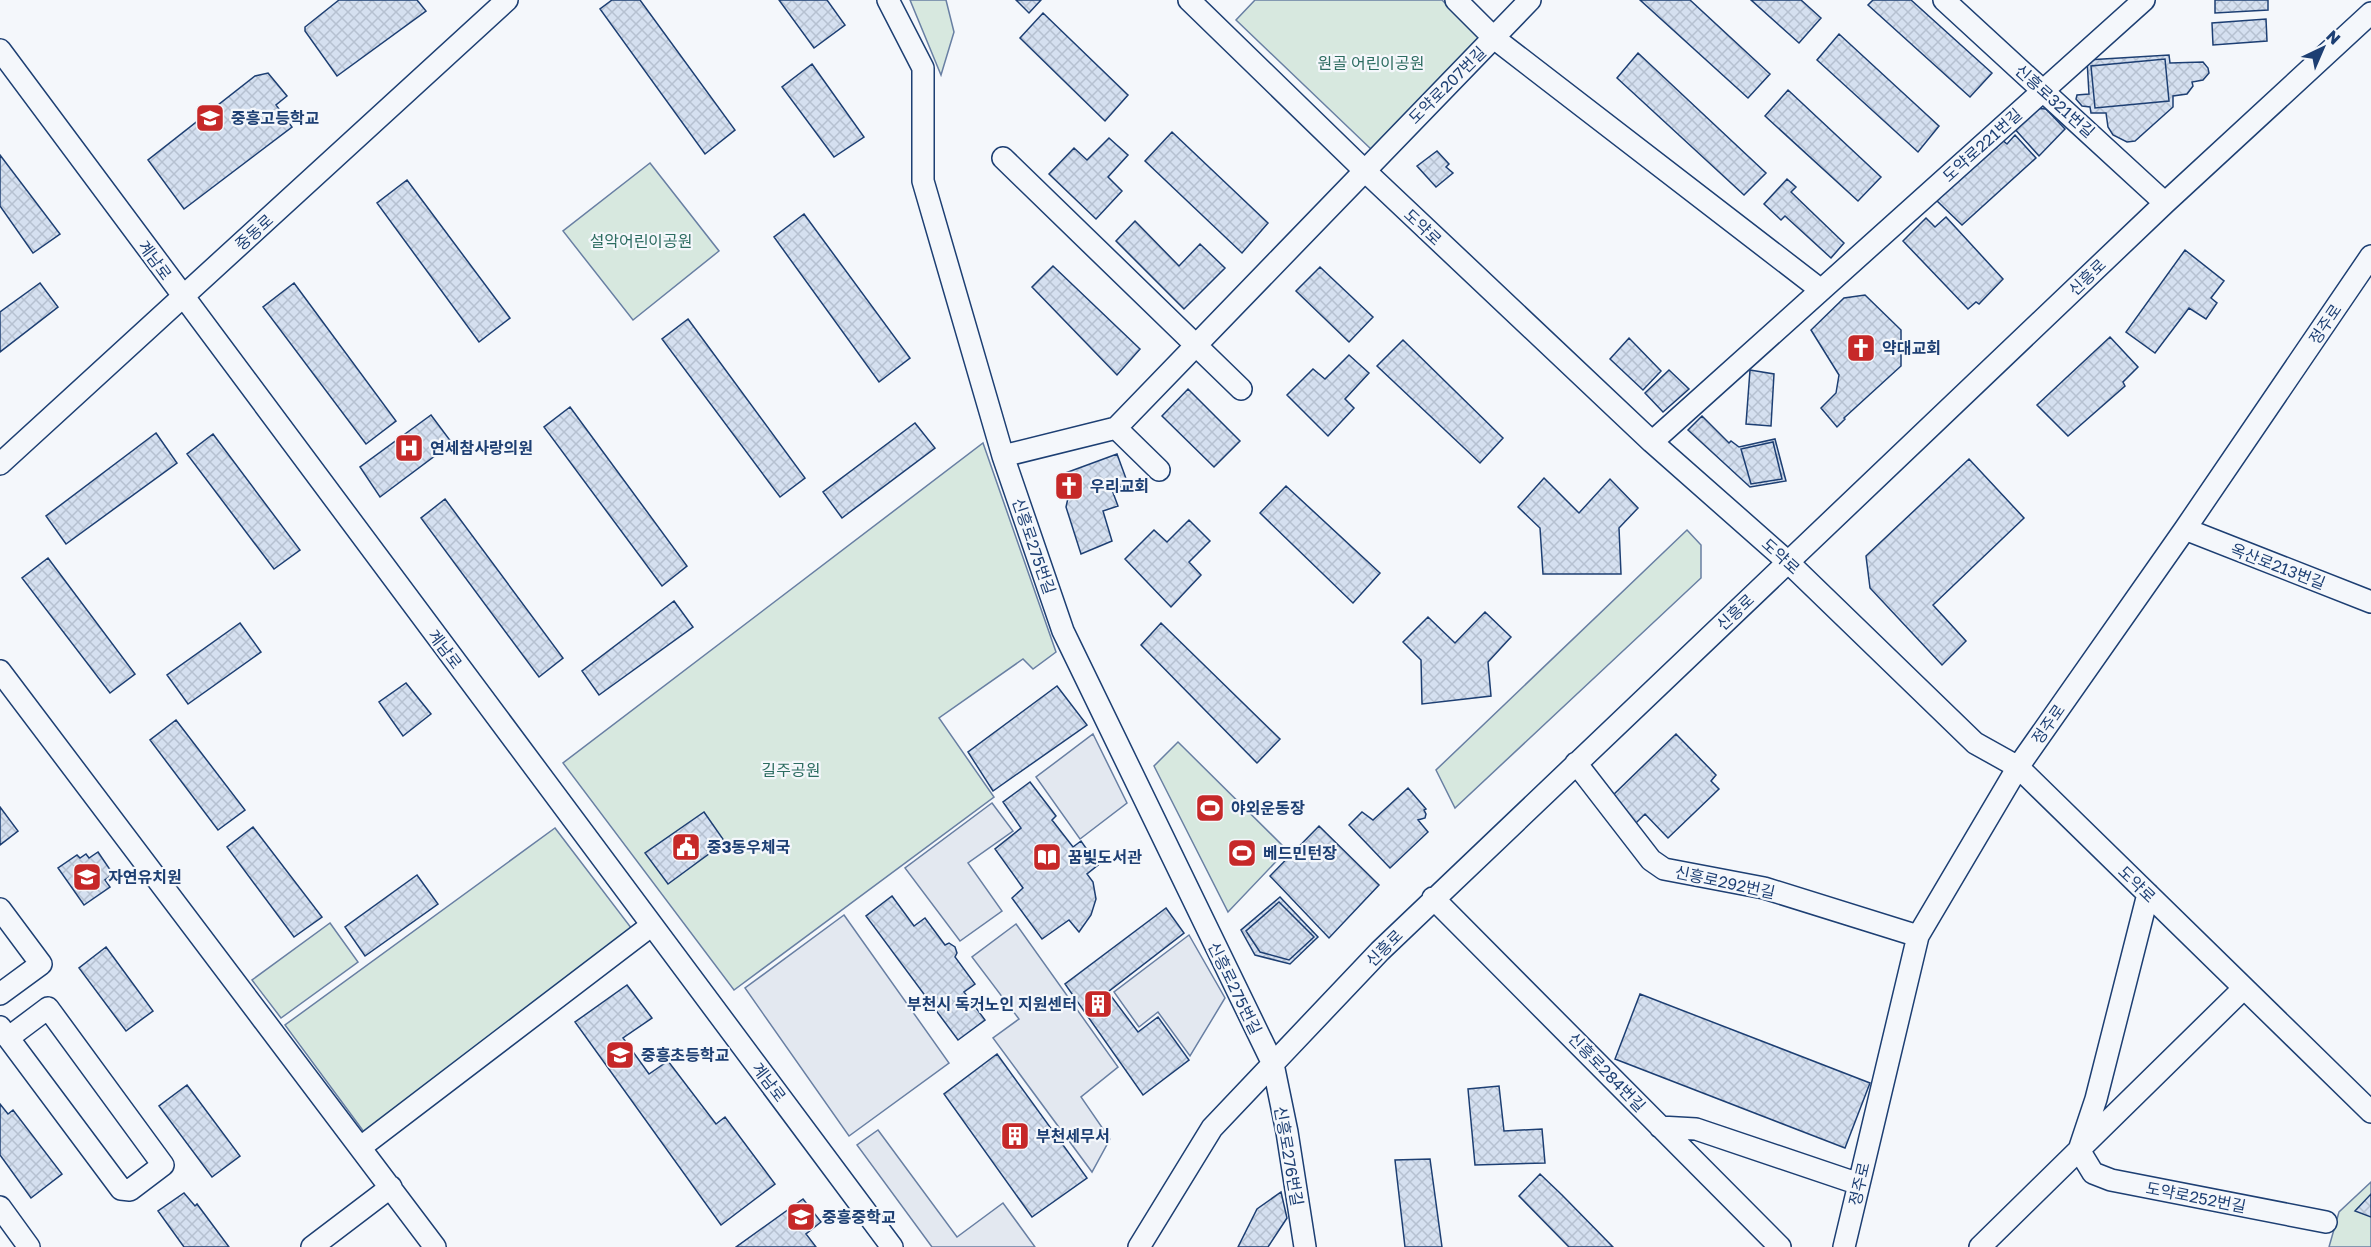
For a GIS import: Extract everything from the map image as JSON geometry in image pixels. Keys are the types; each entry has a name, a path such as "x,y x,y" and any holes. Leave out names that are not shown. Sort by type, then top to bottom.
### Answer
{"street":[{"name":"중동로","path":"0,464 507,0"},
{"name":"신흥로275번길","path":"888,0 923,68 923,181 1003,456 1063,631 1273,1064"},
{"name":"도약로","path":"1189,0 1364,170 1652,442 1788,562 1975,743 2018,768 2371,1112"},
{"path":"1456,0 1494,38 1821,290"},
{"name":"도약로207번길","path":"1116,428 1530,0"},
{"name":"신흥로321번길","path":"1944,0 2165,203"},
{"name":"도약로221번길","path":"1652,442 2144,0"},
{"name":"신흥로","path":"1139,1247 1212,1128 1380,951 1433,898 2165,203 2371,13"},
{"name":"계남로","path":"0,50 892,1247"},
{"path":"1003,158 1241,389"},
{"name":"정주로","path":"1844,1247 1918,936 2018,768 2185,530 2371,256"},
{"path":"1003,456 1116,428 1160,470"},
{"name":"옥산로213번길","path":"2185,530 2371,602"},
{"path":"0,671 435,1247"},
{"name":"신흥로292번길","path":"1576,763 1651,860 1664,869 1764,888 1918,936"},
{"path":"2079,1150 2096,1099 2148,894"},
{"name":"신흥로284번길","path":"1433,898 1780,1247"},
{"path":"0,994 41,964 1,912"},
{"path":"360,1147 652,925"},
{"path":"1980,1247 2244,988"},
{"path":"48,1008 163,1165 130,1190 121,1189 4,1032 48,1008"},
{"name":"신흥로276번길","path":"1273,1064 1287,1132 1305,1247"},
{"path":"1660,1126 1696,1129 1859,1184"},
{"name":"도약로252번길","path":"2079,1150 2093,1173 2111,1180 2326,1222"},
{"path":"312,1247 390,1187"},
{"path":"0,1207 29,1247"}],"green space":[{"path":"910,0 946,0 954,32 941,75"},
{"name":"원골 어린이공원","path":"1255,0 1442,0 1481,39 1373,151 1236,20"},
{"name":"설악어린이공원","path":"650,163 719,251 633,320 563,231"},
{"name":"길주공원","path":"983,443 1056,652 1033,669 1023,659 939,718 994,797 734,990 563,763"},
{"path":"1687,530 1701,545 1701,578 1455,808 1436,770"},
{"name":"야외운동장","path":"1178,742 1287,850 1228,912 1154,766"},
{"path":"555,828 632,929 364,1132 285,1025"},
{"path":"330,923 358,962 281,1018 252,980"},
{"path":"2371,1182 2371,1247 2329,1247 2339,1212"}],"shaded area":[{"path":"1093,734 1127,803 1080,839 1036,777"},
{"path":"992,803 1013,831 968,863 1002,911 960,941 905,868"},
{"path":"844,915 949,1063 849,1136 745,988"},
{"path":"1016,924 1118,1067 1081,1097 1110,1139 1092,1172 993,1038 1019,1019 972,957"},
{"path":"1189,935 1225,998 1190,1056 1158,1012 1139,1027 1114,992"},
{"path":"878,1130 957,1237 1003,1203 1035,1247 932,1247 857,1145"}],"building":[{"path":"339,0 417,0 426,11 337,76 305,31 305,27"},
{"path":"612,0 640,0 735,130 705,154 600,9"},
{"path":"779,0 827,0 845,25 814,48"},
{"path":"1016,0 1041,0 1029,13"},
{"path":"1640,0 1690,0 1770,74 1748,98"},
{"path":"1751,0 1801,0 1821,18 1799,43"},
{"path":"1873,0 1911,0 1992,73 1970,97 1868,5"},
{"path":"2215,0 2268,0 2268,10 2215,13"},
{"path":"1043,13 1128,95 1105,121 1020,38"},
{"path":"2266,19 2267,41 2213,45 2212,23"},
{"path":"1839,34 1939,126 1918,152 1817,60"},
{"path":"1638,53 1766,173 1744,195 1617,78"},
{"path":"2169,55 2170,63 2203,62 2209,73 2203,80 2192,82 2193,86 2187,94 2173,96 2173,107 2135,141 2127,142 2113,135 2108,127 2106,113 2091,113 2090,107 2082,106 2076,99 2077,95 2089,94 2087,60"},
{"path":"2165,59 2169,101 2095,108 2091,66"},
{"path":"812,64 864,137 834,157 782,87"},
{"path":"268,73 287,96 276,105 292,127 184,209 148,160 255,76"},
{"path":"1788,90 1881,177 1858,201 1765,116"},
{"path":"2032,108 2046,109 2065,129 2039,156 2013,127"},
{"path":"1172,132 1268,223 1242,253 1145,161"},
{"path":"2015,135 2036,158 1962,225 1936,200 2000,138 2007,144"},
{"path":"1109,138 1128,155 1108,177 1122,191 1096,219 1049,174 1074,148 1087,160"},
{"path":"1437,151 1449,164 1446,167 1453,173 1436,187 1417,166"},
{"path":"0,155 60,234 33,253 0,206"},
{"path":"1787,179 1796,187 1791,192 1844,243 1831,258 1785,216 1781,220 1764,204"},
{"path":"407,180 510,318 479,342 377,203"},
{"path":"804,214 910,358 879,382 774,237"},
{"path":"1946,217 2003,279 1979,304 1976,302 1968,309 1903,241 1926,218 1935,227"},
{"path":"1135,221 1179,266 1200,244 1225,268 1184,309 1116,241"},
{"path":"2185,250 2224,281 2211,298 2217,303 2206,319 2189,308 2155,353 2126,332"},
{"path":"1053,266 1140,349 1117,375 1032,287"},
{"path":"1320,267 1373,317 1349,342 1296,291"},
{"path":"40,283 58,307 0,352 0,312"},
{"path":"294,283 396,421 366,444 263,307"},
{"name":"약대교회","path":"1865,295 1901,330 1901,366 1837,427 1821,408 1836,393 1839,375 1811,330 1844,298"},
{"path":"688,319 805,478 780,497 662,339"},
{"path":"2110,337 2138,367 2123,382 2125,386 2068,436 2037,405"},
{"path":"1629,338 1661,371 1643,390 1610,359"},
{"path":"1403,340 1503,438 1480,463 1377,366"},
{"path":"1349,355 1369,373 1345,399 1354,408 1328,436 1287,395 1313,369 1325,379"},
{"path":"1669,370 1689,389 1663,412 1645,393"},
{"path":"1750,370 1774,374 1771,426 1746,424"},
{"path":"1188,389 1240,441 1214,467 1162,416"},
{"path":"570,407 687,566 662,586 544,427"},
{"path":"431,415 452,443 380,497 360,467"},
{"path":"1702,416 1729,443 1731,441 1739,447 1775,439 1786,481 1750,487 1688,430"},
{"path":"915,423 935,448 842,518 823,492"},
{"path":"156,433 177,463 66,544 46,516"},
{"path":"213,434 300,550 274,569 187,454"},
{"path":"1773,442 1782,479 1751,484 1741,449"},
{"path":"1117,454 1128,484 1112,490 1118,506 1103,511 1112,541 1081,554 1066,507 1068,498 1060,475"},
{"path":"1969,459 2024,518 1933,605 1966,641 1942,665 1870,588 1866,556"},
{"path":"1544,478 1579,513 1610,479 1638,508 1619,528 1621,574 1543,574 1540,528 1518,507"},
{"path":"1286,486 1380,573 1353,603 1260,513"},
{"path":"445,499 563,658 539,677 421,518"},
{"path":"1189,520 1210,541 1189,562 1201,575 1171,607 1125,559 1154,530 1167,542"},
{"path":"48,558 135,674 110,693 22,578"},
{"path":"674,601 693,627 599,695 582,671"},
{"path":"1485,612 1511,637 1488,662 1491,696 1422,704 1421,660 1403,642 1428,617 1455,643"},
{"path":"240,623 261,652 188,704 167,675"},
{"path":"1161,623 1280,739 1257,763 1141,645"},
{"path":"406,683 431,714 403,736 379,702"},
{"path":"1057,686 1087,725 993,791 968,752"},
{"path":"176,720 245,810 218,830 150,740"},
{"path":"1676,734 1716,775 1711,781 1719,789 1668,838 1645,814 1635,824 1610,798"},
{"name":"꿈빛도서관","path":"1030,782 1056,816 1052,820 1073,847 1081,841 1098,865 1087,874 1093,882 1096,899 1091,915 1079,932 1069,920 1042,939 1012,898 1023,888 995,849 1021,828 1003,802"},
{"path":"1408,788 1426,809 1424,810 1425,818 1418,820 1428,832 1390,868 1349,825 1362,812 1373,820"},
{"path":"0,807 18,831 0,845"},
{"name":"중3동우체국","path":"704,812 725,842 668,884 645,853"},
{"path":"1319,826 1379,885 1329,938 1270,876"},
{"path":"253,827 322,917 294,937 227,847"},
{"name":"자연유치원","path":"98,852 113,874 105,880 110,887 84,905 58,868 77,855 80,858 86,854 89,858"},
{"path":"417,875 438,904 365,956 345,927"},
{"path":"892,896 914,926 925,918 945,945 949,943 955,947 957,953 955,957 975,984 964,992 985,1020 958,1040 866,916"},
{"path":"1280,897 1318,937 1290,964 1255,955 1241,930"},
{"path":"1279,902 1314,937 1289,960 1260,952 1246,931"},
{"name":"부천시 독거노인 지원센터","path":"1166,908 1184,933 1108,992 1138,1032 1158,1017 1189,1060 1143,1095 1065,984"},
{"path":"106,947 153,1011 126,1031 79,968"},
{"name":"중흥초등학교","path":"627,985 652,1018 623,1038 649,1074 668,1061 716,1124 725,1117 775,1184 721,1225 575,1022"},
{"path":"1640,994 1870,1083 1845,1148 1615,1059"},
{"name":"부천세무서","path":"997,1054 1087,1178 1032,1217 944,1094"},
{"path":"187,1085 240,1156 212,1177 159,1106"},
{"path":"1499,1086 1504,1131 1542,1129 1545,1163 1475,1165 1468,1089"},
{"path":"0,1104 8,1114 13,1110 62,1174 31,1198 0,1155"},
{"path":"1430,1159 1442,1247 1405,1247 1395,1160"},
{"path":"1540,1174 1613,1247 1569,1247 1519,1196"},
{"path":"1281,1192 1287,1218 1268,1247 1238,1247 1257,1209"},
{"path":"184,1193 195,1206 197,1204 229,1247 184,1247 158,1211"},
{"path":"2371,1194 2371,1217 2355,1211"},
{"path":"803,1199 821,1222 806,1234 816,1247 736,1247"}],"place":[{"name":"중흥고등학교","path":"210,118"},
{"name":"약대교회","path":"1861,348"},
{"name":"연세참사랑의원","path":"409,448"},
{"name":"우리교회","path":"1069,486"},
{"name":"야외운동장","path":"1210,808"},
{"name":"중3동우체국","path":"686,847"},
{"name":"베드민턴장","path":"1242,853"},
{"name":"꿈빛도서관","path":"1047,857"},
{"name":"자연유치원","path":"87,877"},
{"name":"부천시 독거노인 지원센터","path":"1098,1004"},
{"name":"중흥초등학교","path":"620,1055"},
{"name":"부천세무서","path":"1015,1136"},
{"name":"중흥중학교","path":"801,1217"}]}
